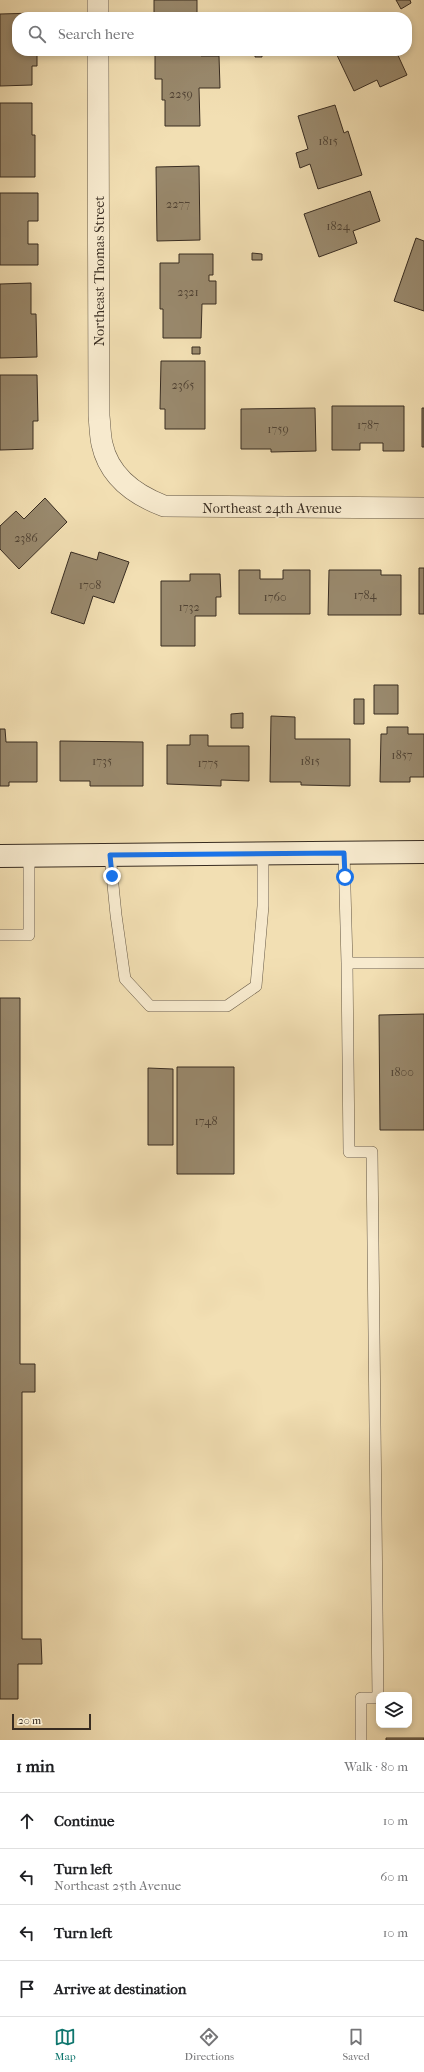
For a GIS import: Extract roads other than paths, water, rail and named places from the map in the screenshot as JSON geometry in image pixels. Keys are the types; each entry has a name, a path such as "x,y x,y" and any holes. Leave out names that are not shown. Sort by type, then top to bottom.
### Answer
{"main road":[{"path":"0,856 424,852"}],"street":[{"path":"98,0 98,12"},
{"name":"Northeast Thomas Street","path":"98,56 99,416 102,444 112,468 125,485"},
{"name":"Northeast 24th Avenue","path":"125,485 149,500 164,506 184,508 424,508"}],"lane":[{"path":"110,855 116,915 125,979 150,1006 227,1006 256,986 263,906 263,853"},
{"path":"344,853 349,1152 372,1152 378,1698 361,1698 361,1740"},
{"path":"0,935 30,935 29,856"},
{"path":"347,963 424,963"}]}
